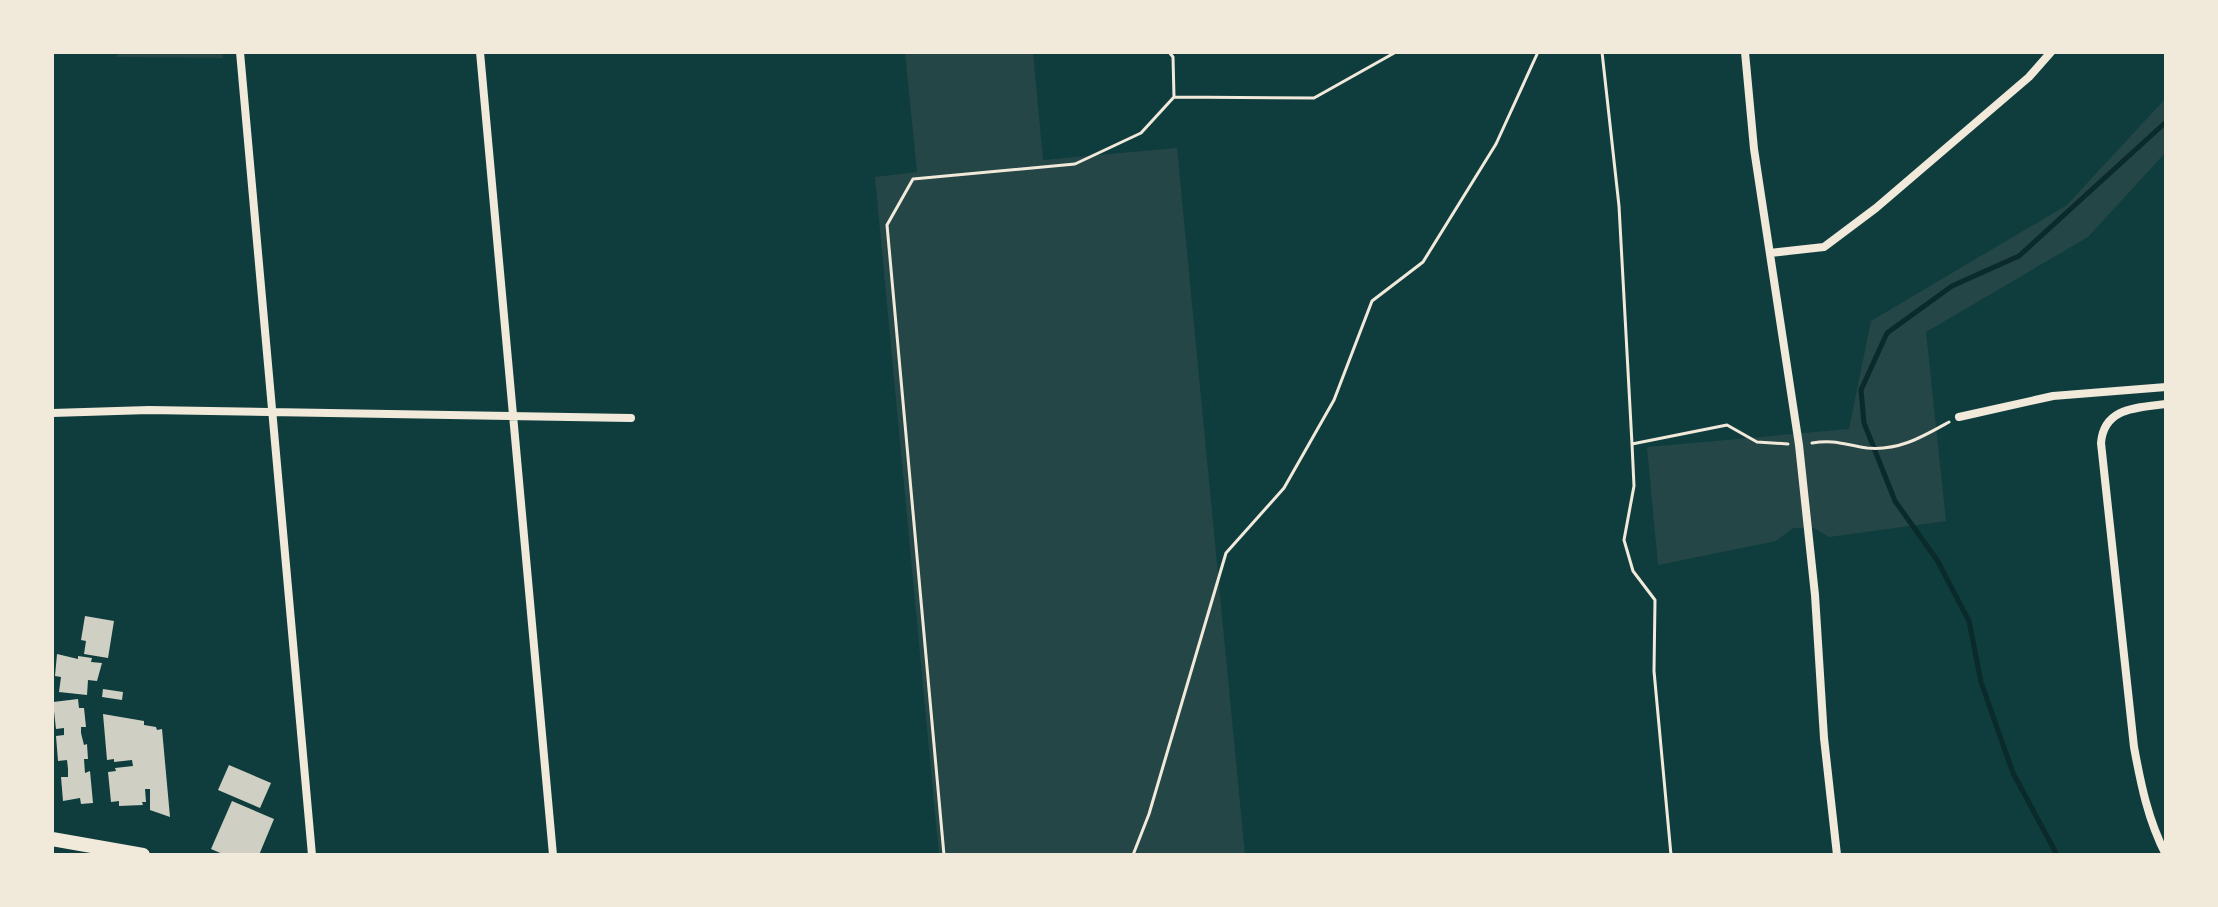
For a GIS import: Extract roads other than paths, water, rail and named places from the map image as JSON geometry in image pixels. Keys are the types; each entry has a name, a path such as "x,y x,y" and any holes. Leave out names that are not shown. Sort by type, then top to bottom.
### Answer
{"highway":[{"path":"52,839 143,855"}],"street":[{"path":"240,52 312,855"},
{"path":"480,52 553,855"},
{"path":"1745,52 1754,149 1799,445 1837,855"},
{"path":"1770,253 1824,247 1876,208 2029,77 2051,52"},
{"path":"1959,417 2053,396 2166,387"},
{"path":"2166,404 2120,411 2106,424 2101,443 2134,747 2142,795 2166,855"},
{"path":"52,413 149,410 631,418"}],"waterway":[{"path":"2057,855 2013,773 1981,682 1969,621 1937,560 1895,501 1864,423 1861,390 1887,333 1952,286 2019,256 2166,122"}]}
